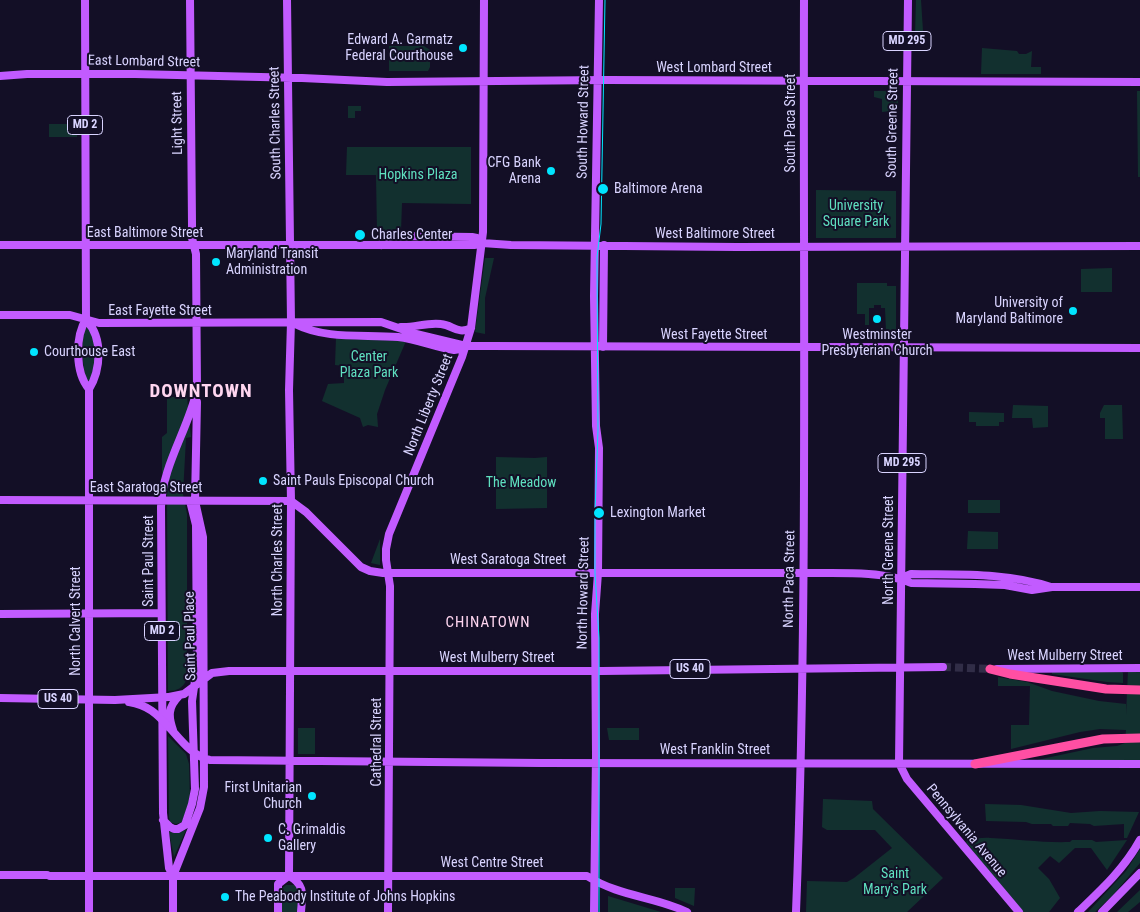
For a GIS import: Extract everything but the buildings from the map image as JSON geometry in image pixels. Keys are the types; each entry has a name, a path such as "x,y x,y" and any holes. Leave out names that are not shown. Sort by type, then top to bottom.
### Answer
{"highway":[{"path":"990,669 1091,687 1140,690"},
{"path":"975,764 1086,742 1140,738"}],"main road":[{"name":"MD 2","path":"85,0 86,245"},
{"name":"Light Street","path":"190,0 192,238 194,245"},
{"name":"South Charles Street","path":"287,0 291,245"},
{"name":"North Liberty Street","path":"388,573 386,549 389,534 466,346 471,328 482,243 484,202 484,0"},
{"name":"South Howard Street","path":"595,245 599,0"},
{"name":"South Paca Street","path":"803,246 804,0"},
{"name":"South Greene Street","path":"904,247 908,0"},
{"name":"East Lombard Street","path":"0,76 84,74 288,78"},
{"name":"West Lombard Street","path":"288,78 387,82 598,80 1140,82"},
{"name":"West Baltimore Street","path":"291,245 381,246 475,245 482,243 511,245 904,247 1140,246"},
{"name":"East Baltimore Street","path":"0,245 291,245"},
{"name":"North Calvert Street","path":"86,245 86,319 79,336 79,352 81,374 83,381 89,389"},
{"name":"Saint Paul Street","path":"173,912 173,876 169,868 163,820 162,500 165,477 193,406 197,390 196,254 194,245"},
{"name":"North Charles Street","path":"289,876 291,501 289,390 291,245"},
{"name":"North Howard Street","path":"595,245 599,347"},
{"name":"North Howard Street","path":"594,912 595,614 598,573 599,448 596,426 604,245"},
{"name":"North Paca Street","path":"796,912 802,763 803,246"},
{"name":"North Greene Street","path":"899,763 904,247"},
{"name":"East Fayette Street","path":"0,315 70,315 99,324 291,322"},
{"name":"North Calvert Street","path":"86,319 94,328 97,344 96,371 89,389 89,912"},
{"path":"291,322 312,330 342,336 404,338 454,350 466,346"},
{"name":"West Fayette Street","path":"291,322 381,322 416,334 466,346 1140,348"},
{"path":"396,326 409,327 440,324 464,331 471,328"},
{"path":"404,338 416,334"},
{"name":"Saint Paul Place","path":"163,820 174,829 182,827 187,821 195,789 193,687 197,667 196,525 192,501 197,390"},
{"name":"East Saratoga Street","path":"0,500 291,501"},
{"name":"Saint Paul Place","path":"173,876 202,801 205,759 203,537 192,501"},
{"name":"West Saratoga Street","path":"291,501 306,512 361,567 370,571 388,573 803,573 853,574 902,578 911,583 975,584 1040,590 1052,587 1140,587"},
{"name":"Cathedral Street","path":"388,573 390,583 388,912"},
{"name":"West Saratoga Street","path":"902,578 911,574 1005,576 1052,587"},
{"path":"975,584 1000,580 1005,576 1015,587"},
{"path":"0,614 161,613"},
{"name":"West Mulberry Street","path":"290,670 943,668"},
{"name":"West Mulberry Street","path":"990,669 1140,668"},
{"name":"US 40","path":"0,698 115,700 169,697 179,696 212,673 221,671 290,670"},
{"path":"193,687 204,706"},
{"path":"172,729 170,710 173,702 179,696"},
{"name":"US 40","path":"115,700 149,708 193,751 205,759"},
{"name":"West Franklin Street","path":"205,759 290,762 1140,764"},
{"name":"Pennsylvania Avenue","path":"899,763 907,780 1019,912"},
{"path":"1078,912 1123,867 1140,840"},
{"path":"1102,912 1140,873"},
{"name":"West Centre Street","path":"0,875 587,876 608,888 671,905 687,912"},
{"path":"278,912 278,884 289,876 302,887 302,912"},
{"path":"1116,899 1140,881"}],"green space":[{"path":"916,0 921,0 924,47 922,47 915,36"},
{"path":"389,46 424,46 430,50 430,67 428,71 389,71"},
{"path":"982,48 1017,51 1019,54 1026,54 1032,51 1031,67 1041,67 1041,74 981,74"},
{"path":"874,91 898,91 898,110 882,112 882,99 874,97"},
{"path":"1137,91 1140,91 1140,177 1138,177"},
{"path":"348,106 361,106 361,111 355,111 355,118 348,118"},
{"path":"49,124 77,124 77,137 49,137"},
{"name":"Hopkins Plaza","path":"347,147 471,147 471,204 402,203 401,231 377,231 376,175 346,175"},
{"name":"University Square Park","path":"816,190 896,191 896,238 816,238"},
{"path":"485,258 494,258 485,298 485,334 475,332"},
{"path":"1112,268 1112,292 1081,292 1081,269"},
{"path":"857,283 887,283 887,286 896,286 896,339 857,339 857,331 886,331 885,308 881,308 881,305 874,305 874,308 869,308 869,325 865,325 865,314 857,314"},
{"path":"87,327 94,332 94,370 89,384 85,373 82,349 84,329"},
{"name":"Center Plaza Park","path":"336,338 406,341 377,414 378,427 368,425 363,427 360,418 322,401 328,384 344,383 344,366 335,365"},
{"path":"167,397 187,397 191,437 186,438 183,494 187,514 187,679 184,685 168,691 167,492 162,472 162,437 167,433"},
{"path":"1013,405 1048,406 1048,427 1033,428 1032,418 1012,418"},
{"path":"1104,405 1122,405 1123,439 1105,439 1105,418 1100,418"},
{"path":"969,412 1004,413 1004,422 999,422 999,426 976,426 976,422 969,422"},
{"name":"The Meadow","path":"496,457 547,457 547,508 496,509"},
{"path":"968,500 1000,500 1000,513 968,513"},
{"path":"968,531 998,532 998,549 967,549"},
{"path":"380,539 380,565 371,563"},
{"path":"1121,671 1123,673 1123,683 1052,674 1052,672"},
{"path":"1128,671 1140,671 1140,760 1037,760 1093,748 1117,746 1125,743 1126,730 1100,729 1080,732 1011,749 1011,725 1029,725 1030,686 998,686 998,677 1027,682 1052,691 1099,701 1126,704 1126,715"},
{"path":"298,728 315,728 315,754 298,754"},
{"path":"607,728 639,728 639,740 609,740"},
{"path":"168,736 186,754 189,764 190,801 182,822 176,824 170,822 169,817"},
{"name":"Saint Mary's Park","path":"823,799 872,801 873,809 943,878 907,912 806,912 807,881 847,882 892,848 875,830 827,830 822,827"},
{"path":"985,804 1021,805 1071,813 1100,811 1139,812 1127,838 1124,838 1124,824 1094,826 1070,823 1068,826 1053,826 1051,824 1032,824 1026,822 986,821"},
{"path":"186,830 174,857 169,832 177,833"},
{"path":"971,837 1060,842 1070,842 1072,840 1092,840 1096,842 1127,840 1107,870 1091,848 1075,848 1059,863 1050,856 1038,868 1049,879 1060,898 1049,912 1020,912 966,842"},
{"path":"1140,849 1140,863 1113,895 1095,912 1088,912 1126,871"},
{"path":"286,885 294,885 299,890 299,912 280,912 280,890"},
{"path":"675,888 695,888 694,906 675,898"},
{"path":"1140,890 1140,902 1128,912 1117,912"},
{"path":"608,896 661,912 608,912"}],"tunnel":[{"path":"943,667 990,669"}],"tram line":[{"path":"599,912 599,638 595,573 595,512 598,430 597,257 601,224 605,0"}],"place":[{"name":"Edward A. Garmatz Federal Courthouse","path":"463,48"},
{"name":"CFG Bank Arena","path":"551,171"},
{"name":"Baltimore Arena","path":"603,189"},
{"name":"Charles Center","path":"360,235"},
{"name":"Maryland Transit Administration","path":"216,262"},
{"name":"University of Maryland Baltimore","path":"1073,311"},
{"name":"Westminster Presbyterian Church","path":"877,319"},
{"name":"Courthouse East","path":"34,352"},
{"name":"Saint Pauls Episcopal Church","path":"263,481"},
{"name":"Lexington Market","path":"599,513"},
{"name":"First Unitarian Church","path":"312,796"},
{"name":"C. Grimaldis Gallery","path":"268,838"},
{"name":"The Peabody Institute of Johns Hopkins","path":"225,897"}],"district":[{"name":"DOWNTOWN","path":"201,392"},
{"name":"CHINATOWN","path":"488,623"}]}
